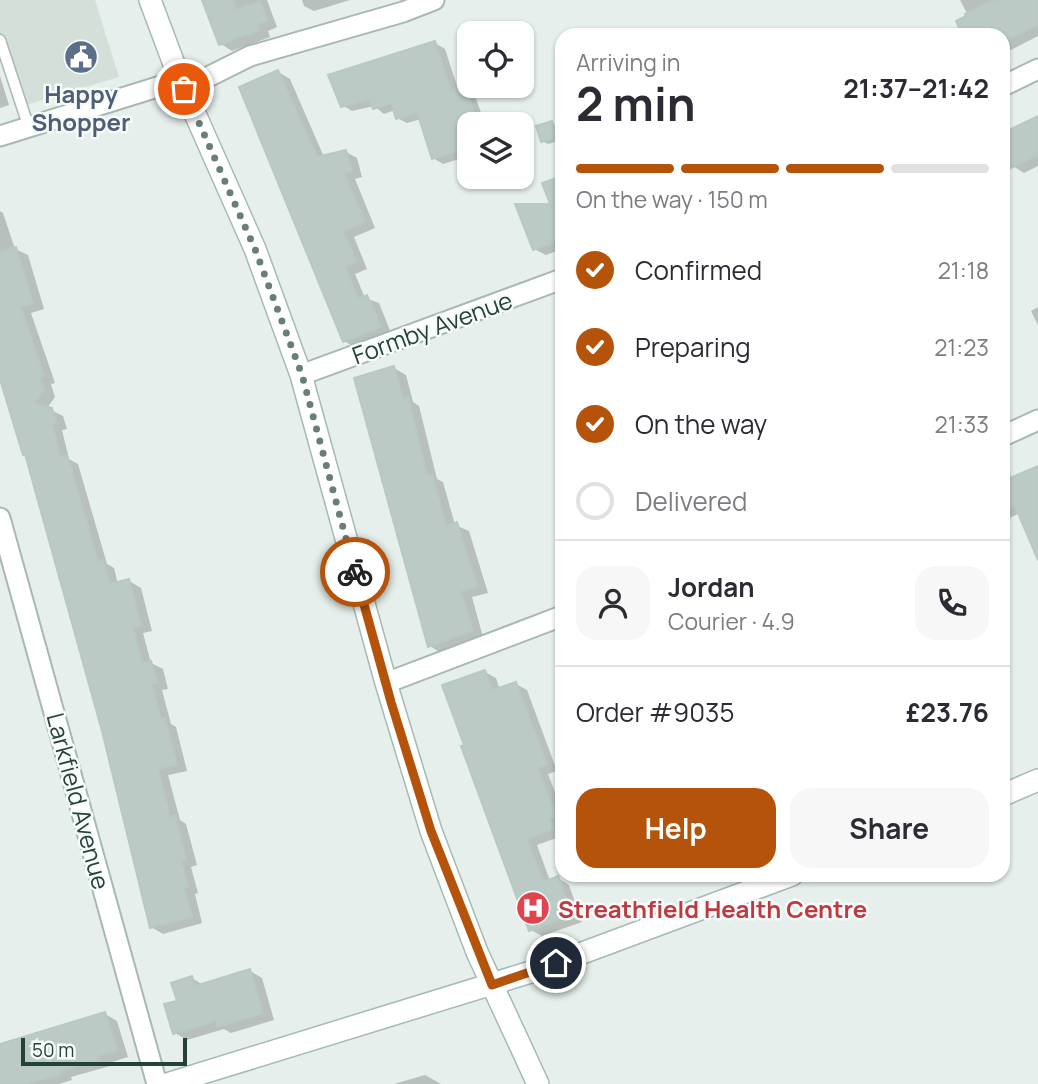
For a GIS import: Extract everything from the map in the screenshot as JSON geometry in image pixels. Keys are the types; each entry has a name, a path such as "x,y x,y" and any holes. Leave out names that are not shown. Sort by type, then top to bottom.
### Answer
{"street":[{"path":"150,0 182,84 255,249 302,375 386,683 431,831 492,985 538,1084"},
{"path":"0,136 182,84 250,56 403,12 434,0"},
{"path":"1010,83 1038,69"},
{"name":"Formby Avenue","path":"302,375 555,282"},
{"path":"1010,433 1038,420"},
{"name":"Larkfield Avenue","path":"0,518 157,1084"},
{"path":"386,683 555,619"},
{"path":"1010,792 1038,780"},
{"path":"167,1084 492,985 773,882"}],"lane":[{"path":"0,40 29,128"}],"shaded area":[{"path":"0,0 95,0 119,77 16,108 0,46"}],"building":[{"path":"202,0 233,0 236,10 260,1 267,21 257,24 259,30 219,45"},
{"path":"995,0 1038,0 1038,25 1010,39 1010,28 959,28 956,21 966,16 965,14"},
{"path":"435,41 451,90 457,88 457,98 469,98 474,112 457,112 457,151 432,159 417,112 396,119 391,103 373,109 369,99 341,107 328,75"},
{"path":"278,70 317,157 346,150 352,171 344,173 365,222 343,231 357,262 345,267 358,299 367,295 381,327 343,342 239,87"},
{"path":"1038,116 1038,155 1011,168 1010,166 1010,130"},
{"path":"552,121 555,138 541,142 536,126"},
{"path":"555,178 555,242 533,250 515,204 550,204 542,183"},
{"path":"16,247 33,303 21,307 44,376 40,378 44,390 35,403 52,408 56,423 52,424 60,457 67,455 98,561 103,560 110,584 129,579 141,625 133,627 142,663 151,661 157,683 152,684 177,765 158,769 170,817 175,815 186,859 181,861 188,887 184,888 192,917 150,928 102,731 25,454 23,455 0,379 0,252"},
{"path":"394,366 403,399 408,397 427,475 432,474 446,526 457,522 477,586 461,591 473,631 428,647 354,378"},
{"path":"1038,466 1038,560 1015,506 1010,508 1010,478"},
{"path":"485,670 492,690 516,682 547,765 538,768 555,813 555,816 549,818 553,829 527,839 543,882 555,877 555,882 560,882 572,916 529,931 461,746 464,745 442,685"},
{"path":"250,969 263,1013 217,1027 216,1021 173,1034 164,1004 177,1001 171,983 192,976 195,986"},
{"path":"105,1012 117,1050 98,1056 99,1059 60,1071 61,1074 26,1084 0,1084 0,1044"}],"way so far":[{"path":"184,89 255,249 302,375 355,572"}],"place":[{"name":"Happy Shopper","path":"81,57"},
{"name":"Streathfield Health Centre","path":"533,908"}],"route":[{"path":"355,572 431,831 492,985 556,963"}]}
